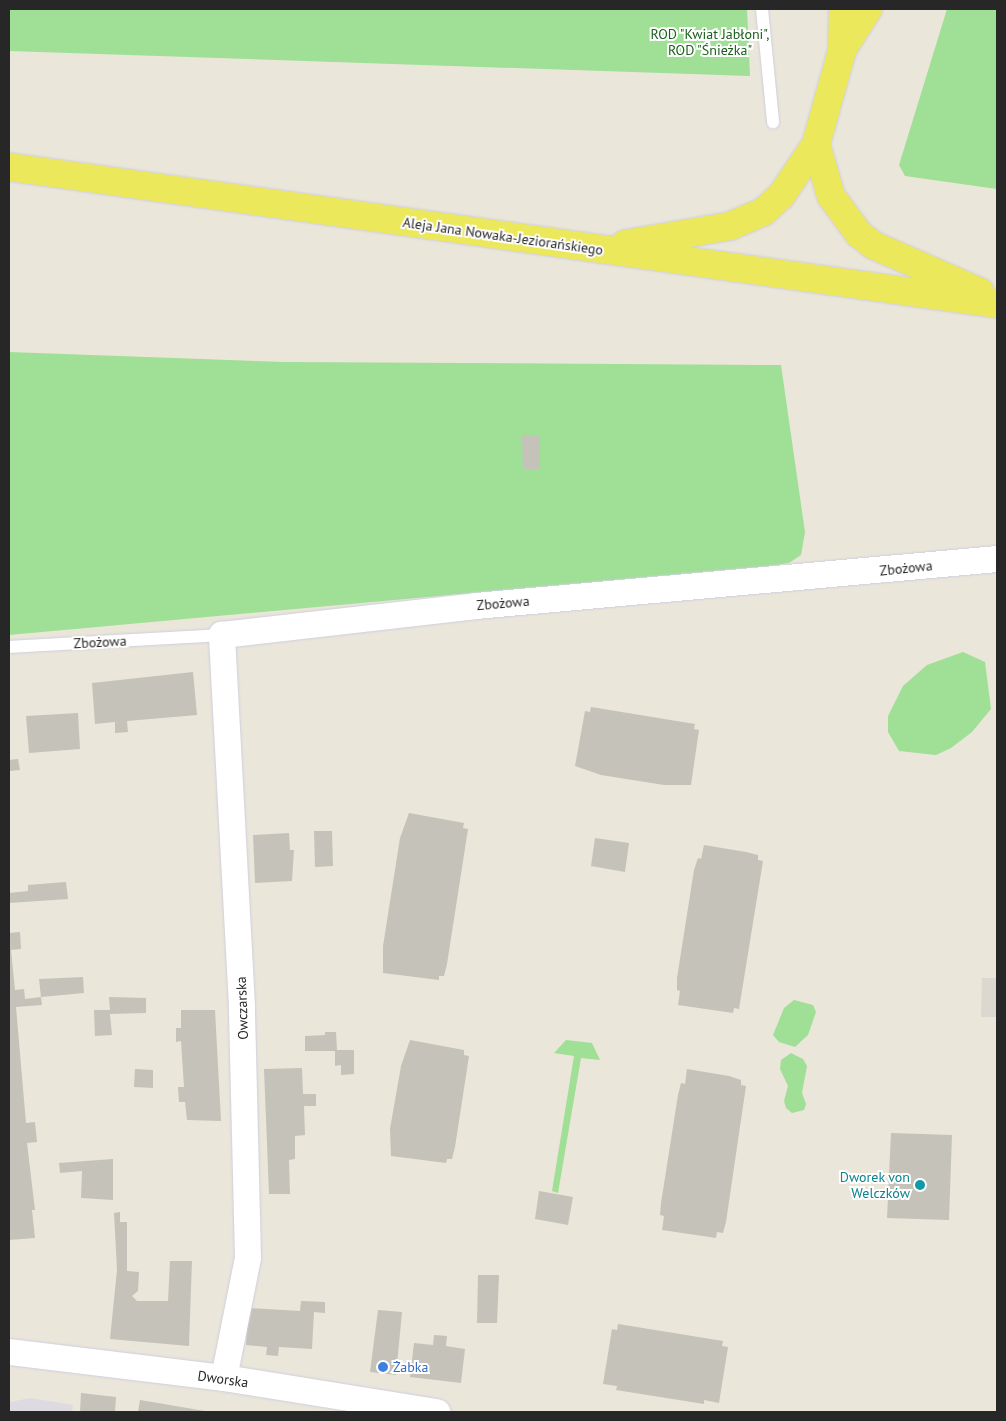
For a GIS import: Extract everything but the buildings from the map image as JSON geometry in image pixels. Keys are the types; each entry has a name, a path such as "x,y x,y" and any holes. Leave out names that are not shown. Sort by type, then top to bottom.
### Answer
{"main road":[{"path":"599,249 743,221 763,212 781,196 816,144 842,51 844,9"},
{"path":"842,51 868,9"},
{"path":"816,144 831,196 859,234 873,245 997,300"},
{"name":"Aleja Jana Nowaka-Jeziorańskiego","path":"9,167 997,304"}],"street":[{"name":"Zbożowa","path":"222,636 488,604 997,559"},
{"name":"Owczarska","path":"222,636 242,1006 248,1258 224,1378"},
{"name":"Dworska","path":"9,1352 224,1378 437,1412"}],"lane":[{"path":"762,9 773,122"},
{"name":"Zbożowa","path":"9,647 222,636"}],"shaded area":[{"path":"982,978 997,978 997,1017 981,1017"},
{"path":"31,1398 73,1405 72,1412 9,1412 9,1402"}],"green space":[{"name":"ROD \"Kwiat Jabłoni\", ROD \"Śnieżka\"","path":"9,9 747,9 750,76 9,51"},
{"path":"947,9 997,9 997,189 905,176 899,165"},
{"path":"9,352 284,362 781,365 805,532 801,555 789,563 770,566 9,635"},
{"path":"963,652 985,662 991,709 972,732 951,748 936,755 899,751 888,732 888,716 903,686 927,665"},
{"path":"794,1000 813,1005 816,1012 808,1035 795,1047 779,1042 773,1035 784,1008"},
{"path":"566,1040 592,1043 600,1060 581,1058 558,1193 552,1191 574,1056 554,1053"},
{"path":"791,1053 803,1059 807,1066 802,1093 806,1104 804,1110 792,1113 786,1108 784,1101 788,1086 780,1069 781,1060"}],"place":[{"name":"Dworek von Welczków","path":"920,1185"},
{"name":"Żabka","path":"383,1367"}]}
